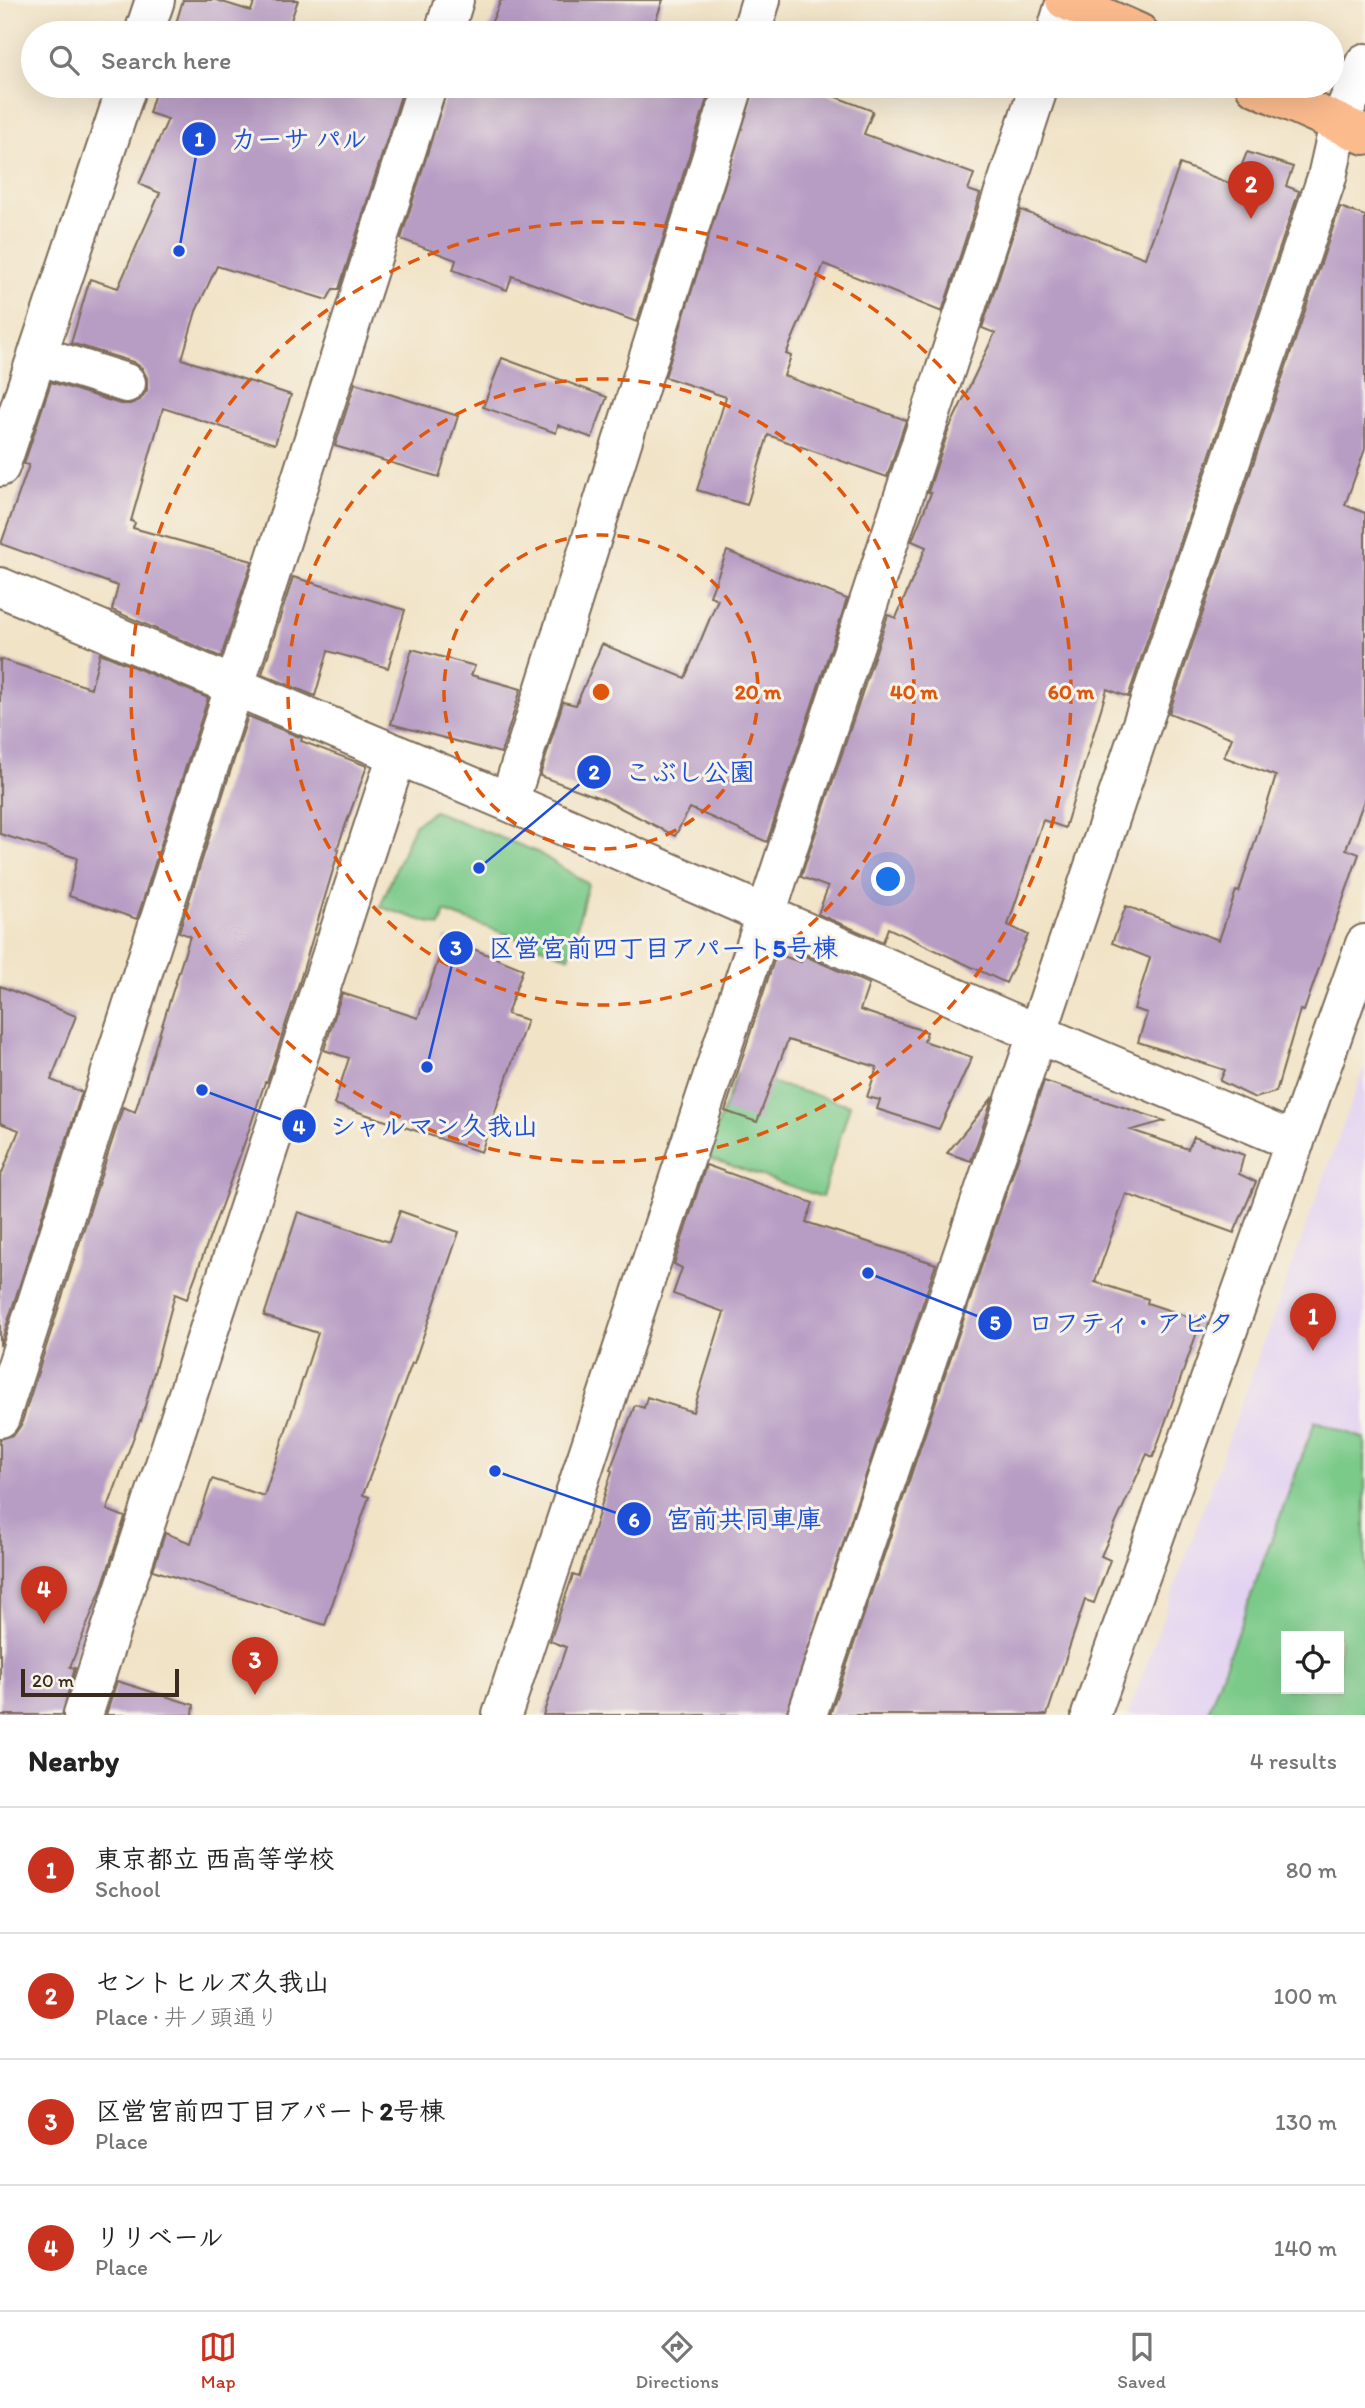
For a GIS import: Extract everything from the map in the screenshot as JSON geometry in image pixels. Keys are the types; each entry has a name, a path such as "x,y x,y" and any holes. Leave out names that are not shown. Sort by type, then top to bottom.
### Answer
{"main road":[{"path":"1065,0 1112,21"},
{"path":"1282,98 1352,129"}],"street":[{"path":"148,21 155,0"},
{"path":"448,21 454,0"},
{"path":"755,21 761,0"},
{"path":"1059,21 1065,0"},
{"path":"807,1715 1322,190 1352,129 1365,63"},
{"path":"0,467 123,98"},
{"path":"0,1418 423,98"},
{"path":"509,802 730,98"},
{"path":"502,1715 1035,98"},
{"path":"37,355 127,383"},
{"path":"0,587 509,802 1036,1033 1295,1142"},
{"path":"83,1715 397,755"},
{"path":"1091,1715 1365,944"}],"shaded area":[{"path":"1365,1065 1365,1715 1128,1715"}],"green space":[{"path":"434,811 537,852 588,884 569,957 445,912 440,926 380,907 414,825"},
{"path":"737,1073 850,1105 822,1197 706,1157"},
{"path":"1315,1421 1365,1439 1365,1715 1207,1715"}],"building":[{"path":"183,0 216,0 251,11 255,0 298,0 291,21 177,21"},
{"path":"501,0 663,0 655,21 492,21"},
{"path":"153,98 400,98 339,289 333,289 327,300 217,266 196,311 182,359 291,395 275,444 163,408 131,521 135,523 133,528 252,561 221,657 112,610 118,586 1,544 29,465 24,464 51,382 120,404 140,400 147,390 147,378 142,368 133,362 71,343 90,279 118,288 160,193 139,184 168,119 149,113"},
{"path":"444,98 707,98 637,322 512,276 507,290 453,270 456,260 401,239"},
{"path":"751,98 839,98 873,111 864,134 974,174 968,190 980,194 942,312 824,264 786,354 791,356 784,376 906,420 887,477 768,435 747,505 697,490 726,397 665,377"},
{"path":"1247,152 1293,167 1286,186 1299,191 1128,697 1107,689 1065,828 1043,820 1008,925 1028,935 1006,983 888,928 883,942 818,914 828,887 801,877 888,615 896,618 926,547 912,541 931,493 928,492 949,429 995,333 982,328 1021,210 1145,258 1180,164 1234,185"},
{"path":"1340,207 1365,216 1365,449 1345,505 1365,513 1365,798 1346,849 1359,854 1304,1011 1300,1010 1276,1092 1255,1098 1220,1081 1225,1070 1138,1042 1147,1013 1134,1009 1150,958 1112,943 1126,906 1219,940 1236,891 1239,892 1276,776 1224,757 1232,738 1169,713"},
{"path":"502,358 607,397 592,438 558,425 556,433 483,407"},
{"path":"355,383 458,416 439,477 335,446"},
{"path":"727,551 847,599 767,842 690,808 675,836 603,799 540,776 563,702 576,705 602,644 685,678 718,599 710,596"},
{"path":"293,577 405,610 388,668 328,651 315,696 262,674"},
{"path":"412,649 475,666 471,675 521,689 501,753 391,724"},
{"path":"100,653 208,698 137,919 69,896 77,858 0,834 0,659 91,688"},
{"path":"248,716 302,738 301,741 367,766 337,849 339,850 300,980 267,1082 187,1299 175,1294 141,1421 107,1510 125,1517 101,1590 70,1667 75,1668 62,1715 0,1715 0,1439 14,1435 21,1425 123,1107 135,1112 190,936 179,932"},
{"path":"446,938 523,969 507,1014 527,1020 481,1152 334,1104 349,1058 324,1050 342,993 418,1018"},
{"path":"776,954 801,962 803,955 869,984 860,1010 927,1032 924,1041 972,1057 939,1129 877,1109 880,1100 867,1097 877,1067 788,1040 757,1122 725,1111"},
{"path":"0,986 76,1016 51,1080 82,1092 0,1346 0,1178 19,1130 0,1123"},
{"path":"1044,1081 1165,1121 1131,1130 1188,1149 1194,1137 1244,1155 1239,1174 1256,1182 1234,1233 1126,1194 1095,1282 1148,1299 1147,1303 1201,1321 1153,1457 1147,1454 1101,1556 1110,1560 1094,1603 1085,1600 1047,1715 830,1715"},
{"path":"993,1097 971,1161 947,1153"},
{"path":"706,1165 813,1203 806,1222 936,1264 786,1715 543,1715 566,1647 550,1641 573,1575 579,1577 612,1471 610,1470 635,1405 644,1408 647,1397 693,1412 724,1312 673,1294 682,1268 674,1264"},
{"path":"400,1211 459,1232 414,1363 363,1495 369,1497 325,1625 153,1570 165,1533 191,1543 212,1479 264,1496 318,1333 264,1316 298,1212 389,1242"},
{"path":"117,1681 194,1705 193,1715 106,1715"}],"place":[{"name":"セントヒルズ久我山","path":"1251,219"},
{"name":"カーサ パル","path":"179,251"},
{"name":"こぶし公園","path":"479,868"},
{"name":"区営宮前四丁目アパート5号棟","path":"427,1067"},
{"name":"シャルマン久我山","path":"202,1090"},
{"name":"ロフティ・アビタ","path":"868,1273"},
{"name":"東京都立 西高等学校","path":"1313,1351"},
{"name":"宮前共同車庫","path":"495,1471"},
{"name":"リリベール","path":"44,1624"},
{"name":"区営宮前四丁目アパート2号棟","path":"255,1695"}]}
